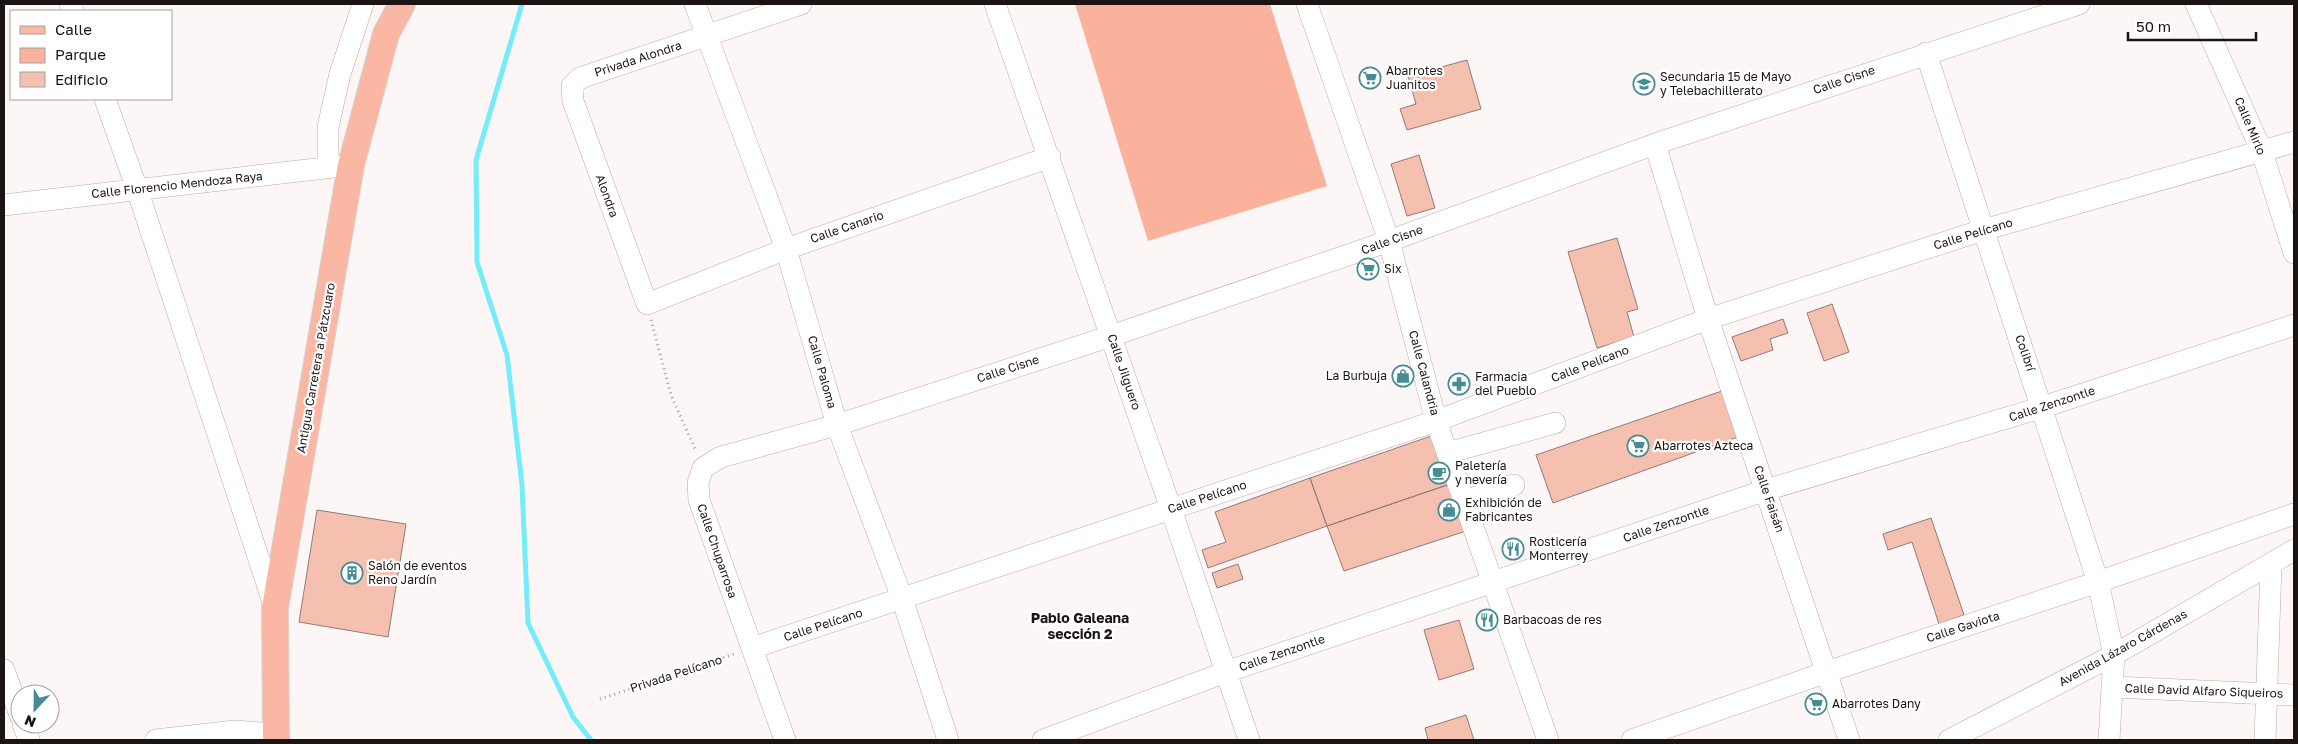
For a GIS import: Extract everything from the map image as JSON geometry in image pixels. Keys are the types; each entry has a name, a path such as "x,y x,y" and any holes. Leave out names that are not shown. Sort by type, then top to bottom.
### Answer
{"main road":[{"name":"Antigua Carretera a Pátzcuaro","path":"276,737 275,608 339,166 386,34 402,4"}],"street":[{"path":"339,166 328,127 340,74 363,4"},
{"name":"Calle Paloma","path":"695,4 786,249 837,424 902,598 948,740"},
{"name":"Privada Alondra","path":"572,86 580,78 801,4"},
{"name":"Calle Jilguero","path":"995,4 1050,157 1249,740"},
{"name":"Calle Calandria","path":"1307,4 1389,241 1436,421 1548,740"},
{"name":"Calle Cisne","path":"703,468 721,457 837,424 1111,336 1389,241 1655,144 2079,4"},
{"name":"Calle Mirlo","path":"2196,4 2262,152 2294,252"},
{"name":"Colibrí","path":"1926,53 2043,407 2098,582 2114,655 2109,740"},
{"name":"Alondra","path":"572,86 573,100 647,304"},
{"path":"105,100 137,189 275,608"},
{"path":"2262,152 2294,142"},
{"name":"Calle Faisán","path":"1655,144 1708,319 1849,740"},
{"name":"Calle Pelícano","path":"752,648 1436,421 1708,319 1983,230 2262,152"},
{"name":"Calle Canario","path":"647,304 786,249 1050,157"},
{"name":"Calle Florencio Mendoza Raya","path":"4,204 339,166"},
{"name":"Calle Zenzontle","path":"1043,740 1226,672 1766,490 2043,407 2294,325"},
{"path":"1447,452 1555,423"},
{"name":"Calle Chuparrosa","path":"703,468 698,484 699,500 785,740"},
{"path":"1464,501 1514,484"},
{"name":"Calle Gaviota","path":"1632,740 2294,514"},
{"name":"Avenida Lázaro Cárdenas","path":"1951,740 2114,655 2271,566 2294,550"},
{"path":"2266,740 2271,566"},
{"path":"4,670 10,687"},
{"name":"Calle David Alfaro Siqueiros","path":"2113,687 2268,692 2294,695"},
{"path":"156,740 235,731 276,737"}],"path":[{"path":"647,304 671,395 703,468"},
{"name":"Privada Pelícano","path":"600,699 752,648"}],"green space":[{"path":"1075,4 1270,4 1327,186 1148,241"}],"building":[{"path":"1467,60 1481,109 1407,130 1400,109 1416,104 1408,76"},
{"path":"1419,155 1435,208 1407,216 1391,164"},
{"path":"1617,238 1638,309 1627,312 1634,337 1597,348 1568,252"},
{"path":"1832,304 1849,352 1824,361 1807,313"},
{"path":"1783,319 1788,333 1770,339 1773,350 1741,361 1732,337"},
{"name":"Abarrotes Azteca","path":"1722,391 1738,437 1553,503 1536,455"},
{"path":"1434,435 1450,484 1327,526 1310,478"},
{"path":"1310,478 1327,526 1208,568 1202,550 1226,542 1215,512"},
{"path":"1450,484 1466,531 1344,571 1327,526"},
{"name":"Salón de eventos Reno Jardín","path":"317,510 406,524 388,637 299,622"},
{"path":"1931,518 1964,615 1939,624 1912,542 1888,550 1883,534"},
{"path":"1238,564 1243,579 1217,588 1212,573"},
{"path":"1459,620 1474,669 1439,680 1424,630"},
{"path":"1466,715 1474,740 1428,740 1425,728"}],"waterway":[{"path":"522,4 476,160 477,262 507,355 522,485 528,623 573,717 591,740"}],"place":[{"name":"Abarrotes Juanitos","path":"1370,78"},
{"name":"Secundaria 15 de Mayo y Telebachillerato","path":"1644,84"},
{"name":"Six","path":"1368,269"},
{"name":"La Burbuja","path":"1403,376"},
{"name":"Farmacia del Pueblo","path":"1459,384"},
{"name":"Abarrotes Azteca","path":"1638,446"},
{"name":"Paletería y nevería","path":"1439,473"},
{"name":"Exhibición de Fabricantes","path":"1449,510"},
{"name":"Rosticería Monterrey","path":"1513,549"},
{"name":"Salón de eventos Reno Jardín","path":"352,573"},
{"name":"Barbacoas de res","path":"1487,620"},
{"name":"Abarrotes Dany","path":"1816,704"}],"district":[{"name":"Pablo Galeana sección 2","path":"1080,626"}]}
